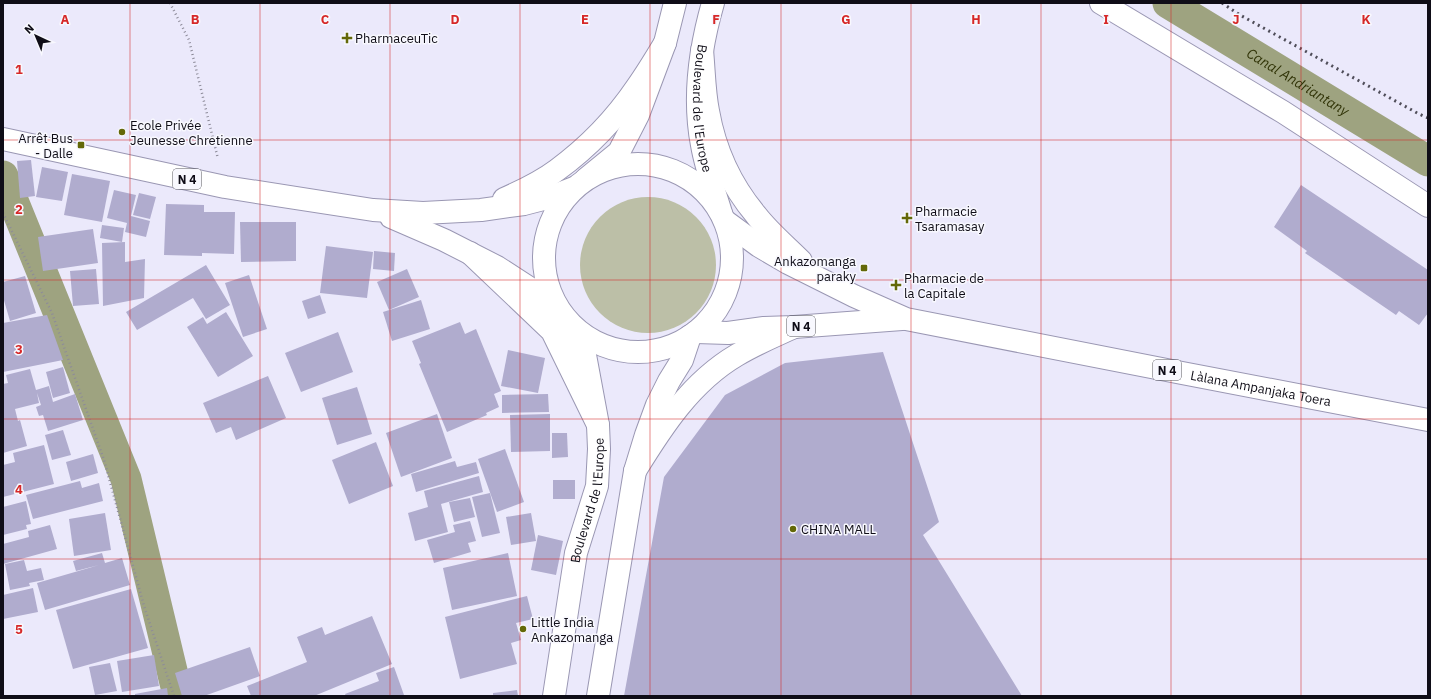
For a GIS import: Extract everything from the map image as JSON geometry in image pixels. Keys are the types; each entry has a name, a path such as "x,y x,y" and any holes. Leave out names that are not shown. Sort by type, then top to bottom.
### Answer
{"main road":[{"path":"675,3 665,43 638,115 619,152 580,183 558,207 547,231 543,257 546,283 557,308 579,333 605,347 634,353 664,349 693,334"},
{"name":"Boulevard de l'Europe","path":"693,334 713,315 725,293 731,269 732,245 708,173 702,144 699,114 699,82 702,50 713,3"},
{"path":"1101,3 1283,112 1428,206"},
{"path":"481,210 529,188 557,170 589,143 617,113 636,88 665,43"},
{"path":"702,50 708,110 714,138 723,165 738,191 756,216 819,279"},
{"name":"N 4","path":"3,139 225,187 374,210 423,212 481,210 524,204 551,197 580,183"},
{"path":"580,183 609,168 635,164 661,166 685,176 705,192 723,217"},
{"name":"N 4","path":"374,210 417,227 497,267 557,308"},
{"name":"N 4","path":"723,217 759,246 819,279 906,319"},
{"path":"470,253 552,331 598,425"},
{"name":"Boulevard de l'Europe","path":"554,696 576,553 597,486 599,449 598,425 585,355 557,308"},
{"name":"N 4","path":"693,334 728,333 764,328 906,319"},
{"name":"Làlana Ampanjaka Toera","path":"906,319 1189,375 1428,420"},
{"path":"634,471 661,428 686,398 710,374 736,355 794,327"},
{"path":"598,696 634,471 657,405 682,360 693,334"}],"path":[{"path":"170,3 188,40 225,187"},
{"path":"3,213 52,313 104,460 144,606 174,696"}],"green space":[{"path":"648,197 674,202 696,217 711,239 716,265 711,291 696,313 674,328 648,333 622,328 600,313 585,291 580,265 585,239 600,217 622,202"}],"building":[{"path":"31,160 35,196 20,198 17,161"},
{"path":"42,167 68,172 62,201 36,197"},
{"path":"72,174 110,181 102,222 64,215"},
{"path":"1301,185 1428,270 1428,313 1419,325 1399,311 1396,315 1305,253 1307,251 1274,227"},
{"path":"114,190 136,195 131,216 150,221 146,237 125,232 127,223 107,218"},
{"path":"139,193 156,197 150,219 133,215"},
{"path":"166,204 204,205 204,212 235,212 234,254 202,253 202,256 164,255"},
{"path":"240,222 296,222 296,261 241,262"},
{"path":"102,225 124,228 122,242 100,238"},
{"path":"93,229 98,263 43,271 38,237"},
{"path":"125,242 125,262 145,259 144,298 103,306 102,243"},
{"path":"326,246 373,252 367,298 320,293"},
{"path":"374,251 395,253 394,271 373,269"},
{"path":"206,265 230,305 206,319 193,298 137,330 126,312"},
{"path":"96,269 99,304 73,306 70,271"},
{"path":"407,269 419,297 389,310 377,282"},
{"path":"249,275 267,329 243,337 225,283"},
{"path":"25,276 36,313 10,321 3,297 3,282"},
{"path":"320,295 326,313 308,319 302,301"},
{"path":"421,300 430,329 392,341 383,312"},
{"path":"226,312 253,356 218,377 187,327 203,317 207,324"},
{"path":"47,315 63,360 3,372 3,323"},
{"path":"460,322 465,334 476,329 501,391 494,394 499,407 486,413 487,415 447,432 419,364 421,363 412,341"},
{"path":"338,332 353,372 301,392 285,353"},
{"path":"508,350 545,358 538,393 501,386"},
{"name":"CHINA MALL","path":"883,352 939,522 923,535 1022,696 624,696 664,477 725,395 785,363"},
{"path":"63,367 70,393 53,398 46,372"},
{"path":"30,369 36,390 49,386 53,402 75,394 83,420 48,431 43,415 39,416 36,407 41,405 37,393 39,403 15,409 18,421 20,420 27,446 3,453 3,384 8,383 6,375"},
{"path":"268,376 286,418 236,440 231,427 216,433 203,403"},
{"path":"357,387 372,434 337,445 322,398"},
{"path":"548,394 549,412 502,413 502,395"},
{"path":"437,414 452,458 401,477 386,433"},
{"path":"550,414 550,451 511,452 510,415"},
{"path":"63,430 71,455 52,460 45,435"},
{"path":"552,433 567,433 568,457 552,458"},
{"path":"376,442 393,486 349,504 332,460"},
{"path":"44,445 54,484 3,497 3,465 15,462 13,453"},
{"path":"505,449 524,502 497,512 478,459"},
{"path":"93,454 98,473 71,481 66,462"},
{"path":"455,461 457,467 476,462 479,473 416,492 411,474"},
{"path":"479,476 483,492 441,504 448,532 415,541 408,513 428,507 424,491"},
{"path":"553,480 575,480 575,499 553,499"},
{"path":"80,481 82,488 99,483 103,501 33,519 26,495"},
{"path":"490,493 500,533 482,537 472,497"},
{"path":"470,498 475,517 454,522 449,502"},
{"path":"26,501 31,524 26,525 27,529 3,535 3,507"},
{"path":"105,513 111,550 74,556 69,519"},
{"path":"531,513 536,541 511,545 506,517"},
{"path":"470,521 476,541 468,543 471,552 434,563 427,540 455,532 453,525"},
{"path":"50,525 57,549 3,564 3,544 29,537 28,531"},
{"path":"538,535 563,541 556,575 531,570"},
{"path":"102,553 105,563 122,558 130,585 45,610 37,583 99,565 76,571 73,561"},
{"path":"508,553 517,596 452,610 443,568"},
{"path":"24,560 27,571 41,568 44,580 29,583 30,586 10,590 5,564"},
{"path":"33,588 38,612 3,619 3,595"},
{"path":"131,589 148,648 73,669 56,610"},
{"path":"527,596 533,619 516,623 521,640 511,643 517,664 460,679 445,617"},
{"path":"372,616 392,664 314,696 251,696 247,686 307,662 297,637 322,627 325,635"},
{"path":"250,647 260,676 204,696 182,696 175,673"},
{"path":"154,655 159,686 122,692 117,661"},
{"path":"110,663 117,691 95,695 89,667"},
{"path":"394,667 404,695 346,696 345,694 379,681 376,673"},
{"path":"167,688 168,696 135,696 135,694"},
{"path":"517,690 518,696 493,696 493,693"}],"waterway":[{"name":"Canal Andriantany","path":"1168,3 1428,161"},
{"path":"3,176 126,479 179,696"}],"railway":[{"path":"1222,3 1240,15 1428,118"}],"place":[{"name":"PharmaceuTic","path":"347,38"},
{"name":"Ecole Privée Jeunesse Chretienne","path":"122,132"},
{"name":"Arrêt Bus - Dalle","path":"81,145"},
{"name":"Pharmacie Tsaramasay","path":"907,218"},
{"name":"Ankazomanga paraky","path":"864,268"},
{"name":"Pharmacie de la Capitale","path":"896,285"},
{"name":"CHINA MALL","path":"793,529"},
{"name":"Little India Ankazomanga","path":"523,629"}]}
